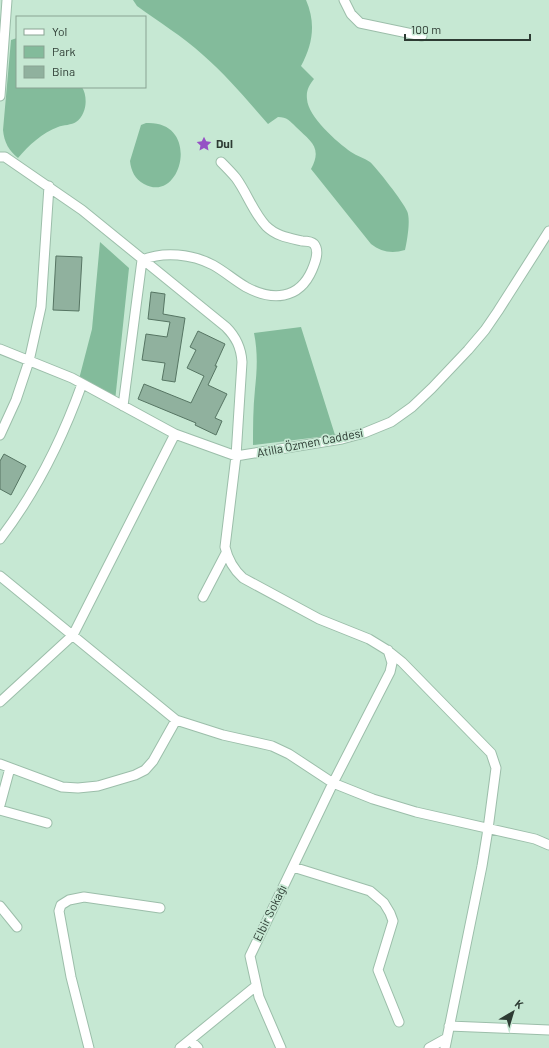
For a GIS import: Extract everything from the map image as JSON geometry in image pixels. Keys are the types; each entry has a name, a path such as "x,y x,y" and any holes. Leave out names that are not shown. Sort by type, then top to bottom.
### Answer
{"street":[{"path":"0,96 3,26 7,0"},
{"path":"344,0 351,14 360,23 422,36"},
{"path":"0,157 5,157 49,186 106,229 142,260 226,327 239,344 242,362 236,456 225,547 226,553 234,569 243,578 319,619 369,639 388,650 402,662 491,753 496,768 488,829 482,866 445,1048"},
{"path":"142,260 163,254 180,255 196,259 213,265 251,289 269,294 283,295 292,293 299,289 305,282 315,262 317,251 315,245 285,237 271,230 263,222 252,206 235,177 221,162"},
{"path":"0,435 16,400 29,361 41,307 49,186"},
{"name":"Atilla Özmen Caddesi","path":"0,349 72,378 175,434 236,456 353,436 383,426 405,413 446,374 485,330 549,231"},
{"path":"123,406 142,260"},
{"path":"0,539 23,508 41,478 67,423 82,384"},
{"path":"0,702 73,635 175,434"},
{"path":"203,597 226,553"},
{"path":"0,576 176,720 223,735 264,744 280,750 333,783 373,799 394,806 535,840 549,845"},
{"name":"Elbir Sokağı","path":"281,1048 259,997 250,956 333,783 390,672 392,663 388,650"},
{"path":"0,764 54,785 70,788 88,788 98,786 135,775 150,766 176,720"},
{"path":"0,805 10,768"},
{"path":"0,810 47,823"},
{"path":"293,866 370,891 388,908 393,921 378,970 399,1022"},
{"path":"89,1048 71,977 59,911 61,906 69,900 84,897 160,908"},
{"path":"0,906 17,927"},
{"path":"180,1048 256,986"},
{"path":"449,1026 549,1030"},
{"path":"430,1048 447,1038"},
{"path":"190,1040 198,1048"}],"green space":[{"path":"133,0 306,0 311,17 312,33 308,50 301,66 314,79 307,91 309,106 312,113 331,136 351,152 370,162 390,185 401,201 407,211 409,219 405,250 387,252 371,244 311,169 316,155 313,145 306,136 290,121 284,118 278,117 268,124 237,88 212,63 170,29 137,6"},
{"path":"16,38 16,88 82,88 86,100 80,119 72,124 58,127 41,136 18,158 8,146 4,138 3,130 11,40"},
{"path":"146,123 164,126 175,134 180,147 180,160 176,173 168,183 157,187 144,184 138,180 132,171 130,161 141,125"},
{"path":"100,242 129,268 115,401 79,379 92,329"},
{"path":"301,327 335,435 253,445 253,410 257,361 254,333"}],"building":[{"path":"56,256 82,257 79,311 53,310"},
{"path":"151,292 165,294 163,314 185,318 175,382 162,380 165,363 142,360 146,334 167,337 170,322 148,319"},
{"path":"198,331 225,344 208,385 227,394 215,418 222,421 216,435 195,425 196,423 138,399 144,384 191,403 204,376 187,368 196,350 190,347"},
{"path":"4,454 26,466 11,495 0,489 0,461"}],"place":[{"name":"Dul","path":"204,144"}]}
